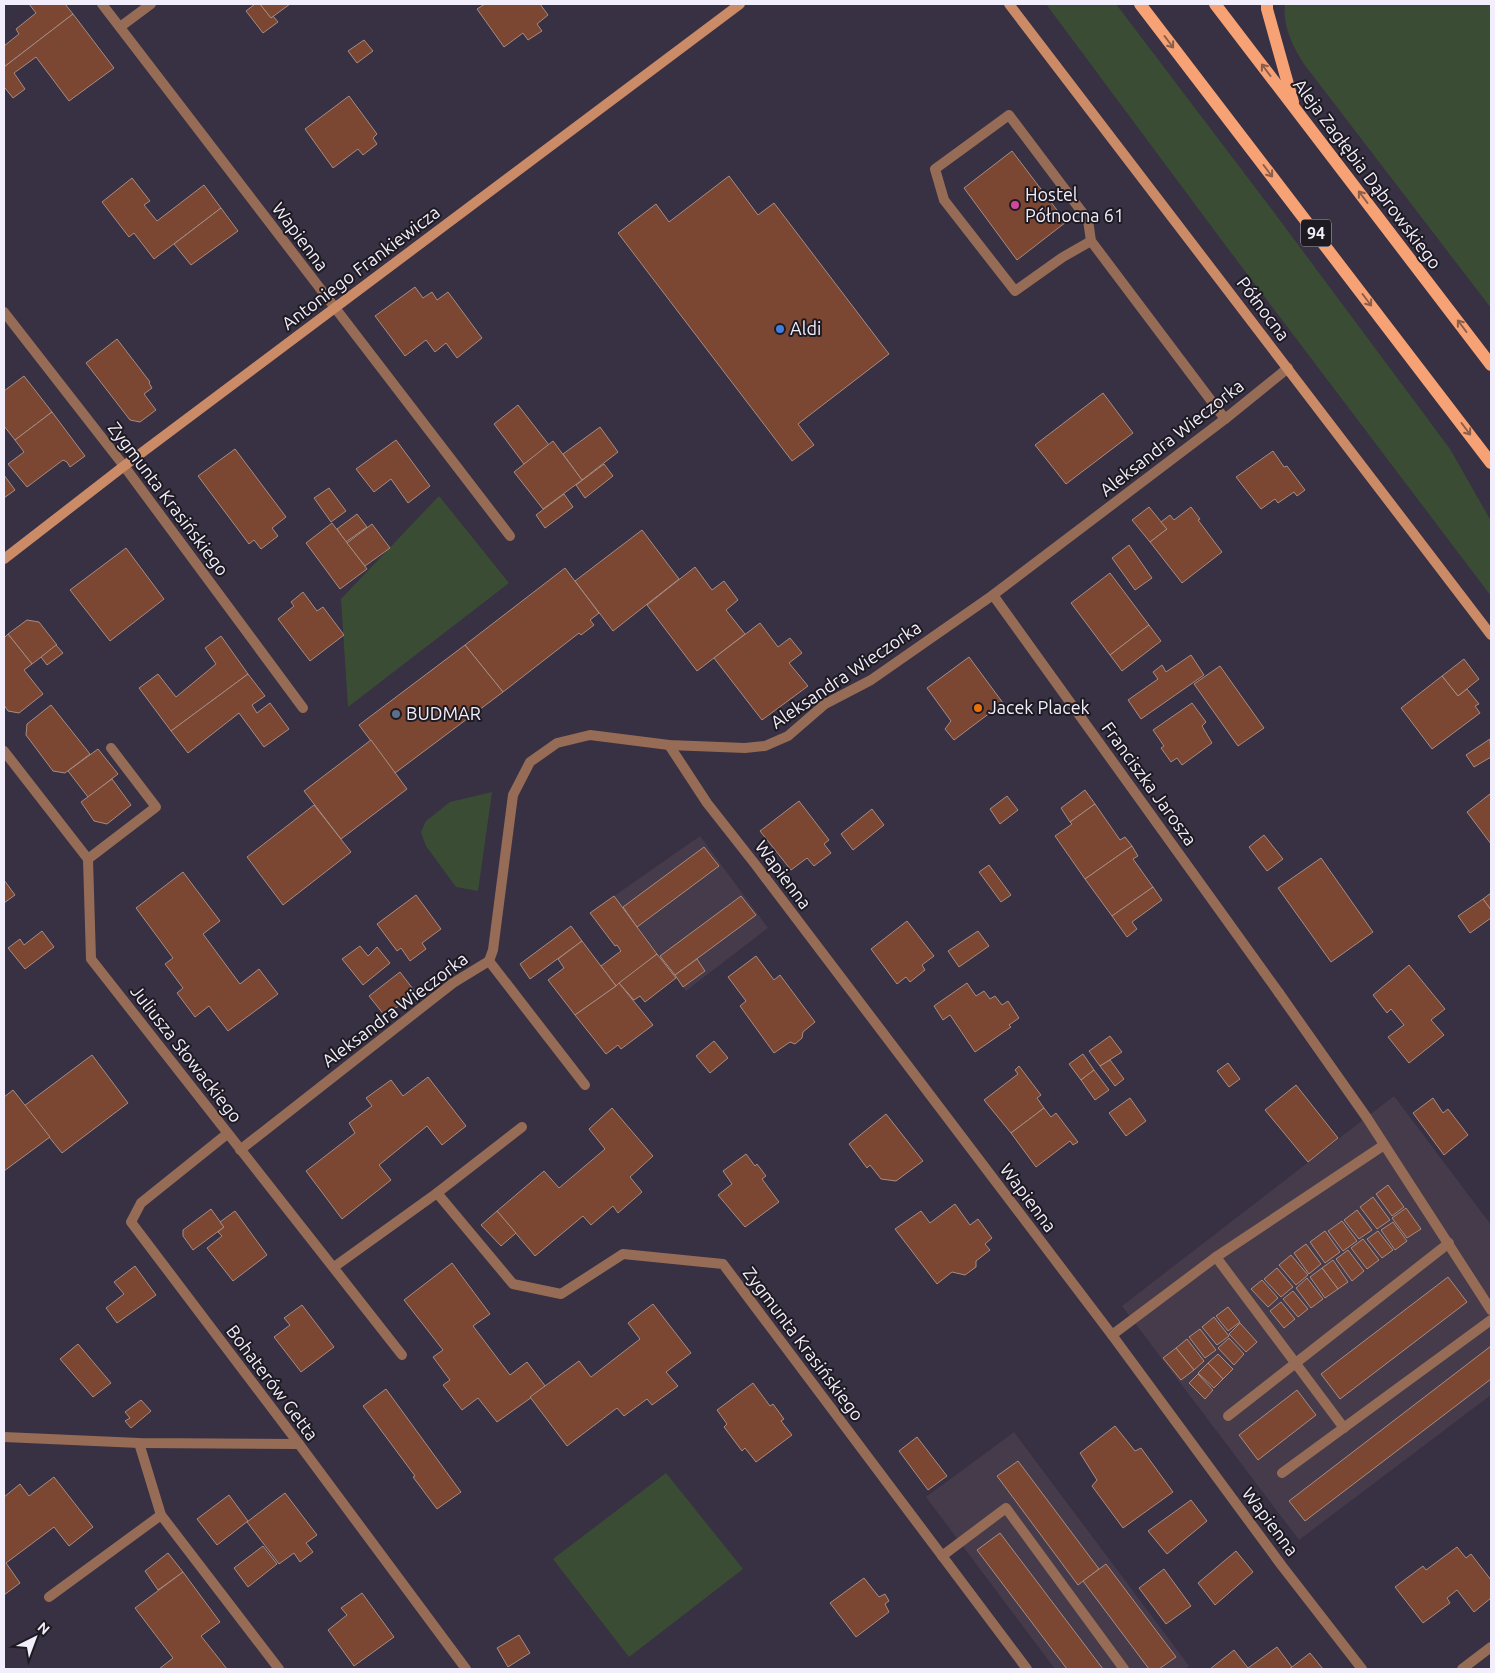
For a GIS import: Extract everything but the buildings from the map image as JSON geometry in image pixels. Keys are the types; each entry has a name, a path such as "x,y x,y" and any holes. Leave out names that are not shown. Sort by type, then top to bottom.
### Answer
{"main road":[{"name":"94","path":"1140,4 1491,462"},
{"name":"Aleja Zagłębia Dąbrowskiego","path":"1214,4 1491,365"},
{"path":"1267,4 1266,9 1295,109"}],"street":[{"name":"Wapienna","path":"102,4 510,536"},
{"path":"120,27 151,4"},
{"name":"Antoniego Frankiewicza","path":"4,559 124,466 740,4"},
{"name":"Północna","path":"1010,4 1491,635"},
{"path":"1091,241 1063,257 1015,291 944,200 934,169 1009,115 1088,220 1091,241 1225,419"},
{"name":"Zygmunta Krasińskiego","path":"4,312 124,466 303,708"},
{"name":"Aleksandra Wieczorka","path":"240,1150 453,983 489,961 493,950 513,795 530,762 557,743 590,735 669,745 745,748 765,746 788,736 825,704 871,680 992,595 1225,419 1288,368"},
{"name":"Franciszka Jarosza","path":"992,595 1279,993 1450,1243 1491,1310"},
{"name":"Wapienna","path":"669,745 706,803 761,872 1112,1335 1282,1566 1362,1669"},
{"path":"4,752 88,859 156,807 111,748"},
{"name":"Juliusza Słowackiego","path":"88,859 91,959 402,1355"},
{"path":"489,961 585,1085"},
{"path":"334,1267 437,1193 522,1126"},
{"name":"Bohaterów Getta","path":"227,1134 141,1202 131,1222 466,1669"},
{"path":"1112,1335 1216,1257 1384,1145"},
{"name":"Zygmunta Krasińskiego","path":"437,1193 513,1284 561,1294 624,1254 723,1264 1027,1669"},
{"path":"1228,1416 1450,1243"},
{"path":"1216,1257 1344,1428"},
{"path":"1282,1473 1491,1320"},
{"path":"4,1437 139,1443 299,1444"},
{"path":"139,1443 161,1514 279,1669"},
{"path":"942,1556 1006,1508 1124,1669"},
{"path":"49,1597 161,1514"},
{"path":"1462,1669 1491,1647"}],"shaded area":[{"path":"700,836 768,928 686,991 614,896"},
{"path":"1394,1096 1491,1225 1491,1395 1299,1540 1122,1306"},
{"path":"1014,1432 1189,1666 1185,1669 1055,1669 926,1497"}],"green space":[{"path":"1046,4 1116,4 1273,211 1450,449 1491,521 1491,596 1223,242"},
{"path":"1285,4 1491,4 1491,308 1304,64 1289,36 1285,20"},
{"path":"439,496 509,583 348,707 341,599"},
{"path":"492,792 478,891 456,887 426,846 421,832 426,821 450,802"},
{"path":"666,1473 743,1569 629,1657 553,1559"}],"place":[{"name":"Hostel Północna 61","path":"1015,205"},
{"name":"Aldi","path":"780,329"},
{"name":"Jacek Placek","path":"978,708"},
{"name":"BUDMAR","path":"396,714"}]}
